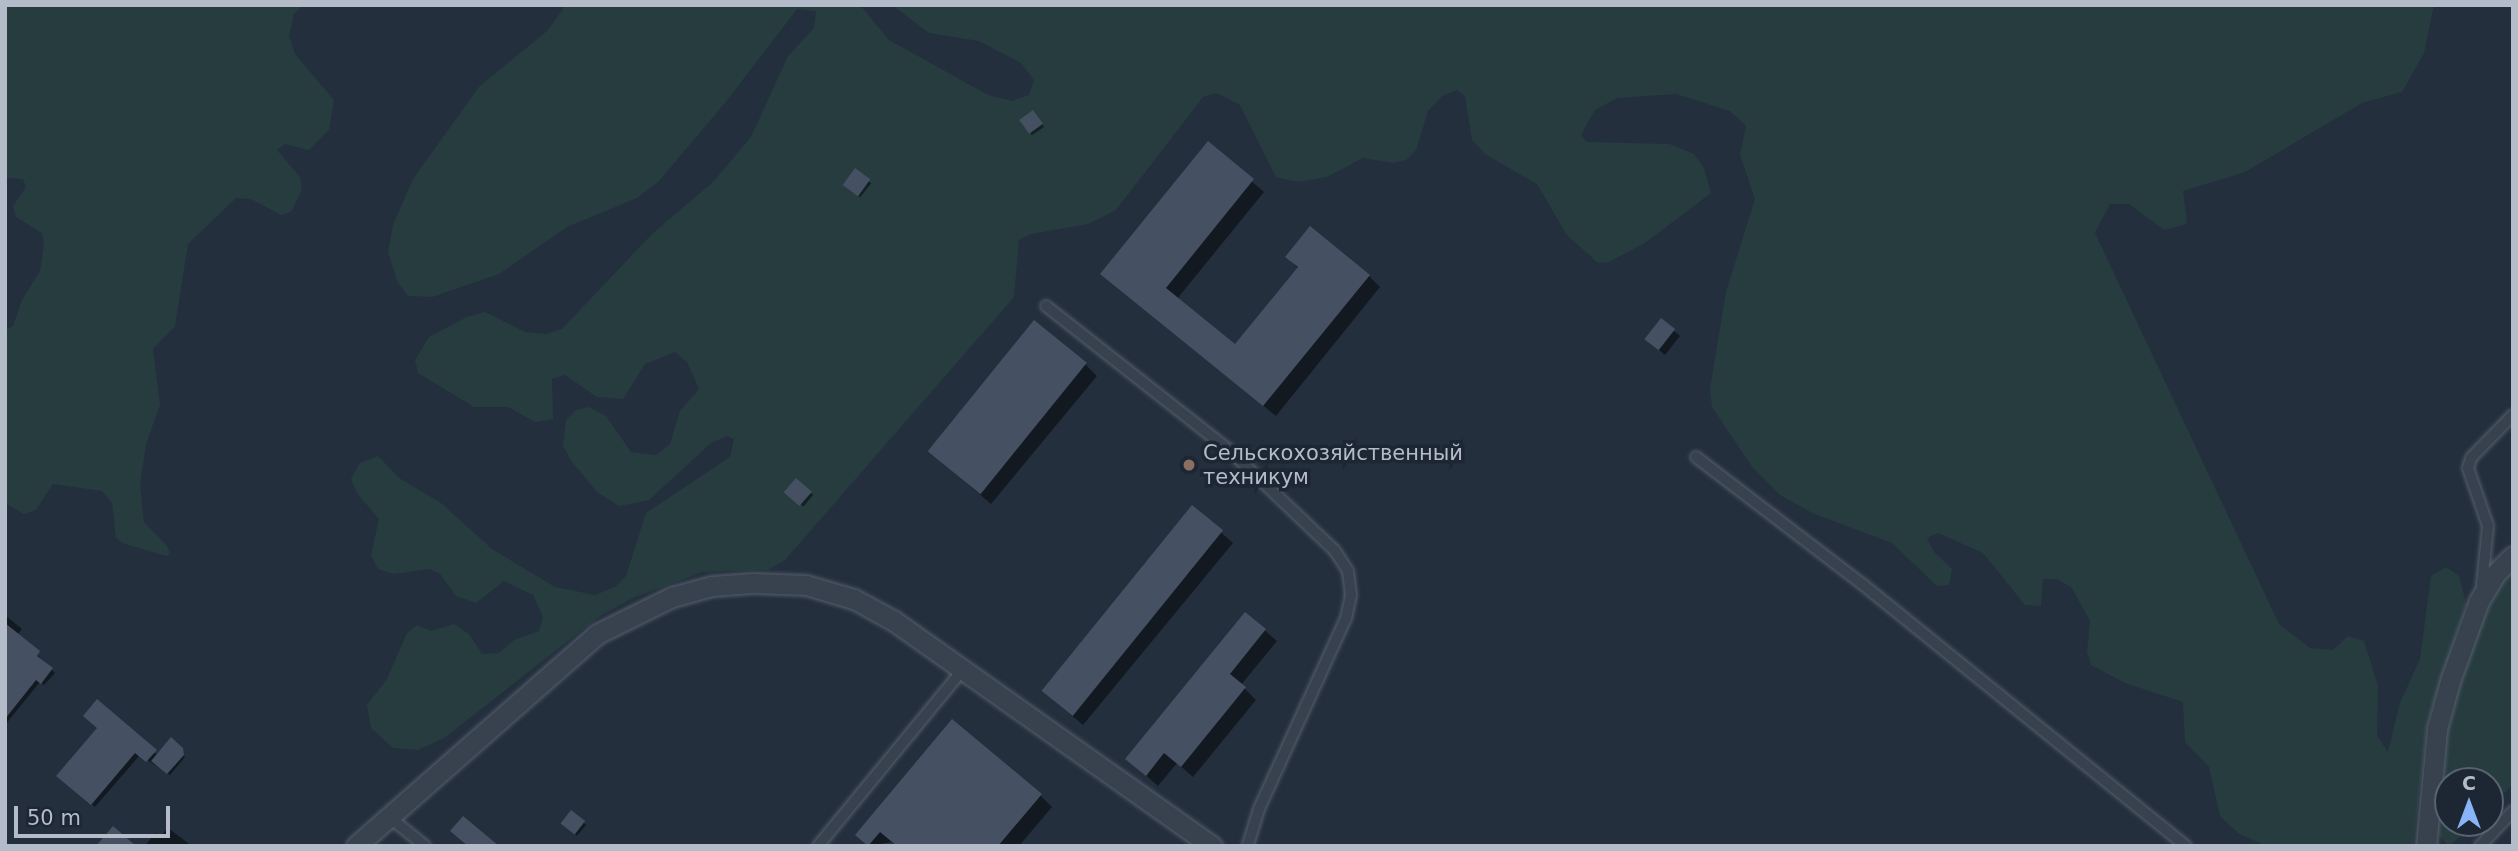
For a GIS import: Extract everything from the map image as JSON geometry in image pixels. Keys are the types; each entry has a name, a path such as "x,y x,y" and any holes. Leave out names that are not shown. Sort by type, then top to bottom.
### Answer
{"street":[{"path":"2426,846 2437,729 2479,601 2495,574 2513,556"},
{"path":"356,846 597,634 634,612 712,586 806,585 854,599 965,667 1212,846"}],"lane":[{"path":"1046,306 1229,450 1335,551 1348,571 1351,595 1346,618 1259,809 1248,846"},
{"path":"2479,601 2488,526 2468,468 2471,458 2513,415"},
{"path":"1696,457 1861,583 2186,846"},
{"path":"818,846 965,667"},
{"path":"2480,846 2513,811"},
{"path":"388,816 425,846"}],"green space":[{"path":"5,5 304,5 294,14 289,36 295,54 334,100 329,130 309,150 285,144 277,150 300,177 302,190 291,212 281,215 251,199 236,198 188,244 175,326 153,349 160,405 146,444 140,486 144,522 167,546 170,554 166,556 122,543 116,537 112,503 102,491 53,484 36,510 24,514 5,503 5,330 13,326 22,300 40,271 44,245 42,233 16,217 13,206 26,187 23,179 5,178"},
{"path":"566,5 860,5 889,40 988,95 1012,101 1029,95 1034,80 1021,63 979,41 929,33 892,5 2434,5 2424,53 2402,92 2362,103 2245,172 2183,191 2187,224 2164,230 2129,204 2110,204 2095,233 2279,624 2310,648 2333,650 2348,636 2364,641 2378,686 2377,736 2388,752 2400,703 2420,659 2431,576 2446,567 2459,576 2466,603 2427,725 2413,846 2266,846 2238,833 2220,816 2209,767 2185,742 2183,702 2125,683 2091,665 2087,652 2090,621 2072,588 2057,579 2043,579 2041,606 2025,605 1983,553 1938,533 1927,538 1934,552 1952,569 1949,585 1937,586 1892,543 1812,513 1780,495 1753,468 1712,407 1710,389 1726,292 1755,199 1740,155 1746,126 1730,111 1676,94 1617,98 1595,110 1581,135 1587,142 1669,144 1694,154 1704,168 1711,193 1645,243 1609,262 1598,263 1567,235 1537,184 1485,154 1472,140 1465,96 1457,90 1442,96 1428,111 1416,150 1406,160 1394,163 1363,158 1327,177 1298,182 1276,177 1240,105 1217,93 1203,97 1116,210 1088,224 1031,234 1019,240 1014,297 785,560 768,570 703,572 633,598 600,616 444,738 418,750 393,748 371,728 367,705 387,679 407,633 417,625 431,631 454,624 469,634 482,654 499,653 514,640 539,631 543,617 533,595 504,581 476,603 456,596 440,574 430,569 393,574 378,569 371,555 379,519 357,493 351,479 360,463 378,456 399,478 441,503 492,549 555,587 595,595 615,587 626,576 646,513 730,457 734,439 727,436 711,443 649,500 619,506 597,492 572,462 563,446 566,420 576,410 588,407 606,416 631,452 656,455 670,444 680,411 699,389 687,362 675,352 645,364 623,399 597,397 565,375 552,379 553,419 535,422 508,407 474,407 418,373 415,360 429,337 467,317 485,312 525,332 547,334 562,329 652,234 714,181 751,137 788,56 814,28 816,11 797,9 725,103 659,181 637,198 567,227 499,274 432,297 408,296 397,281 388,252 393,225 413,179 479,87 547,31"},
{"path":"2513,564 2513,784 2504,793 2504,767 2438,767 2453,690 2481,608"},
{"path":"2440,837 2460,837 2449,846"}],"building":[{"path":"1033,110 1043,124 1029,134 1019,120"},
{"path":"1208,141 1254,179 1166,288 1235,344 1298,267 1285,257 1310,226 1370,275 1263,406 1100,274"},
{"path":"855,168 870,179 858,196 843,185"},
{"path":"1661,318 1675,329 1659,350 1644,339"},
{"path":"1034,320 1087,363 980,494 928,451"},
{"path":"796,478 812,492 799,506 784,492"},
{"path":"1192,505 1223,530 1073,716 1042,691"},
{"path":"1245,612 1266,629 1230,674 1246,687 1181,767 1164,753 1146,776 1125,759"},
{"path":"5,623 40,651 37,656 53,668 41,684 36,680 5,719"},
{"path":"97,699 157,750 146,762 135,753 91,805 56,776 97,728 83,716"},
{"path":"952,719 1042,794 998,846 897,846 880,832 868,846 855,835"},
{"path":"171,737 183,748 184,755 167,774 151,761"},
{"path":"571,810 585,821 575,834 561,823"},
{"path":"463,816 499,846 468,846 450,831"},
{"path":"113,826 136,846 96,846"}],"place":[{"name":"Сельскохозяйственный техникум","path":"1189,465"}]}
